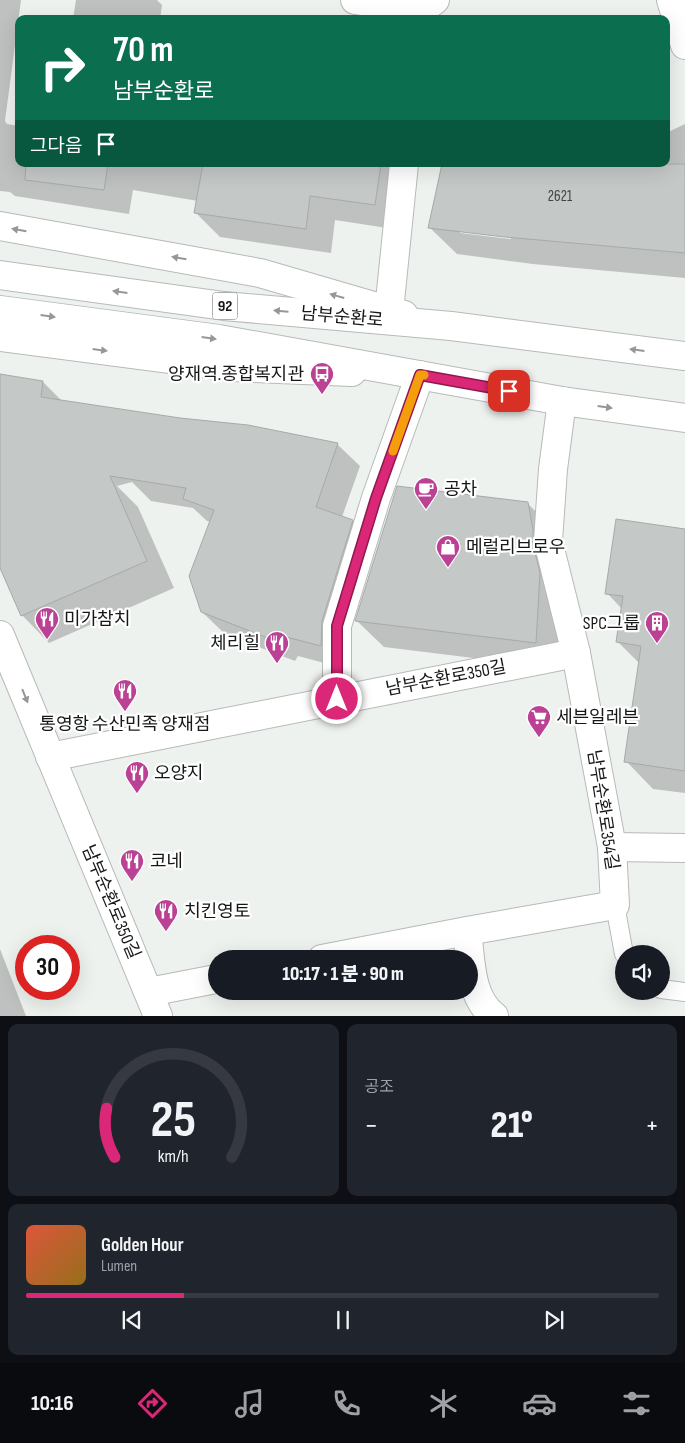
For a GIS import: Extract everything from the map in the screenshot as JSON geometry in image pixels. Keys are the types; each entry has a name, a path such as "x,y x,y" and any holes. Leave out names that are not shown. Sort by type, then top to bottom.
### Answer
{"street":[{"path":"355,0 424,7"},
{"path":"670,0 685,46"},
{"path":"389,311 404,167"},
{"path":"0,226 260,273 389,311 452,326"},
{"name":"남부순환로","path":"0,275 224,306 452,326 685,356"},
{"name":"92","path":"0,310 218,339 562,401 685,418"},
{"path":"0,337 232,367 420,375 376,498 337,626 337,699"},
{"name":"남부순환로354길","path":"562,401 553,469 548,541 576,653 612,847 615,905"},
{"name":"남부순환로350길","path":"0,635 7,673 50,757 154,1004 208,982"},
{"name":"남부순환로350길","path":"50,757 576,653"},
{"path":"612,847 685,848"},
{"path":"369,950 615,905"},
{"path":"467,931 475,989 487,1011 494,1016"}],"lane":[{"name":"남부순환로354길","path":"615,905 622,945"},
{"path":"670,990 685,992"}],"building":[{"path":"670,164 685,164 685,253 505,237 428,228 441,167 670,167"},
{"path":"26,167 108,167 104,190 25,180"},
{"path":"202,167 381,167 375,205 310,196 306,229 194,213"},
{"path":"0,374 43,381 41,397 180,418 248,425 338,443 316,507 353,520 322,621 321,646 275,634 273,640 201,612 189,576 214,510 183,499 186,488 110,476 147,561 21,616 0,568"},
{"path":"397,486 528,502 533,530 533,544 540,573 536,643 355,621"},
{"name":"SPC그룹","path":"616,519 685,529 685,771 624,762 641,646 616,642 623,596 605,594"}],"slow traffic":[{"path":"393,451 420,375 424,375"}],"place":[{"name":"양재역.종합복지관","path":"322,395"},
{"name":"공차","path":"426,510"},
{"name":"메럴리브로우","path":"448,568"},
{"name":"미가참치","path":"47,640"},
{"name":"SPC그룹","path":"657,644"},
{"name":"체리힐","path":"277,664"},
{"name":"통영항 수산민족 양재점","path":"125,712"},
{"name":"세븐일레븐","path":"539,738"},
{"name":"오양지","path":"137,794"},
{"name":"코네","path":"132,882"},
{"name":"치킨영토","path":"166,932"}],"route":[{"path":"337,699 337,626 376,498 420,375 509,391"}]}
